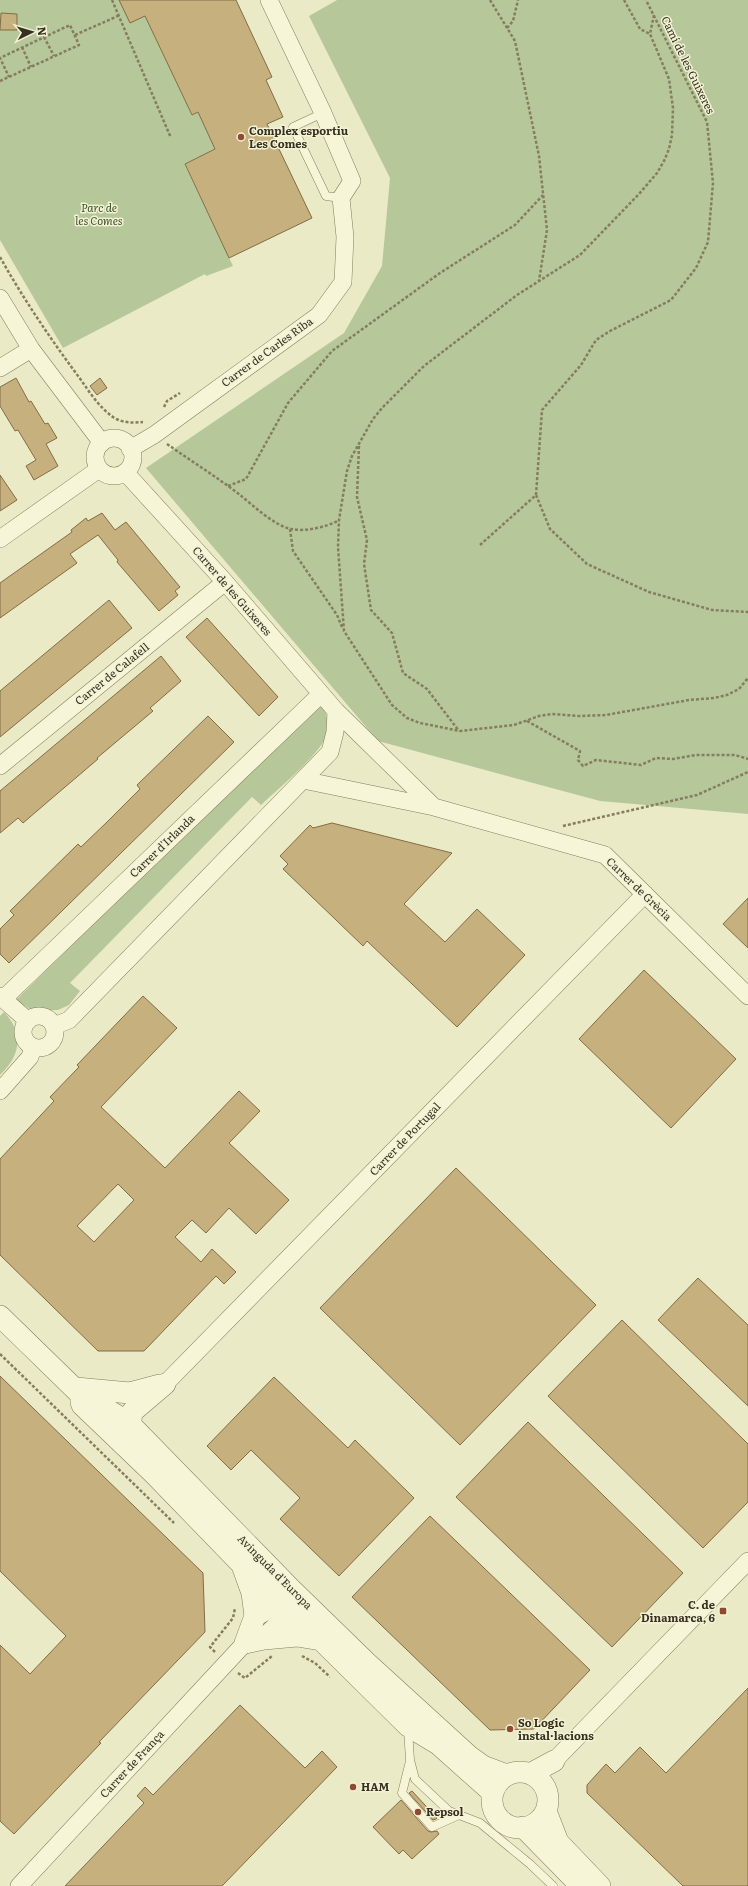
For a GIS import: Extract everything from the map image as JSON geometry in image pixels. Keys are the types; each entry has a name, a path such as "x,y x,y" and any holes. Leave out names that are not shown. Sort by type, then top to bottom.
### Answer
{"street":[{"path":"269,0 323,113 352,180 341,198"},
{"name":"Carrer de Carles Riba","path":"130,449 152,427 319,315 343,282 345,237 341,198"},
{"path":"0,298 31,349 102,443"},
{"path":"0,368 31,349"},
{"path":"116,439 126,444 130,449 132,462 126,472 120,475 111,476 99,469 96,463 95,454 102,443 107,440 116,439"},
{"path":"0,539 99,469"},
{"name":"Carrer de les Guixeres","path":"126,472 226,582 336,711"},
{"name":"Carrer de Calafell","path":"0,766 226,582"},
{"name":"Carrer d'Irlanda","path":"2,997 321,694"},
{"path":"54,1026 69,1020 330,752 335,732 336,711"},
{"name":"Carrer de Grècia","path":"336,711 434,807"},
{"name":"Carrer de Grècia","path":"303,780 434,807 605,855 748,996"},
{"name":"Carrer de Portugal","path":"165,1384 645,894"},
{"path":"2,997 28,1021"},
{"path":"41,1016 50,1020 54,1026 55,1035 51,1043 44,1048 33,1047 26,1040 23,1034 24,1028 28,1021 34,1017 41,1016"},
{"path":"0,1091 30,1057 33,1047"},
{"name":"Avinguda d'Europa","path":"0,1316 76,1391 130,1425 461,1757 493,1793"},
{"path":"76,1391 130,1393 165,1384"},
{"path":"165,1384 132,1412 129,1435 175,1483 183,1504"},
{"name":"Avinguda d'Europa","path":"76,1391 82,1405 183,1504 284,1608 321,1640 415,1730 461,1757"},
{"path":"234,1531 240,1550 285,1595 283,1621 255,1641"},
{"path":"537,1780 554,1760 748,1561"},
{"path":"242,1564 252,1593 255,1616 255,1641"},
{"path":"255,1616 270,1607 298,1608 356,1664 367,1663"},
{"path":"255,1641 297,1636 321,1640"},
{"name":"Carrer de França","path":"19,1886 226,1663 255,1641"},
{"path":"461,1757 507,1775"},
{"path":"546,1811 537,1822 523,1827 510,1826 499,1818 493,1806 493,1793 498,1783 507,1775 519,1772 537,1780 548,1798 546,1811 558,1842 600,1886"},
{"path":"523,1827 581,1886"}],"lane":[{"path":"323,113 293,127 326,196 341,198"},
{"path":"415,1730 402,1793 432,1827 459,1815"},
{"path":"410,1760 415,1779 449,1812 480,1824 530,1864 553,1886"}],"path":[{"path":"112,0 120,15 171,138"},
{"path":"490,0 515,41 539,156 546,230 539,282"},
{"path":"507,28 513,21 518,0"},
{"path":"624,0 640,29 650,34"},
{"name":"Camí de les Guixeres","path":"646,0 707,122 713,182 708,242 696,268 671,300 610,331 596,340 581,364 542,410 536,495 550,529 587,564 649,592 712,610 748,612"},
{"path":"75,35 120,15"},
{"path":"344,631 338,548 338,520 347,470 352,456 373,419 424,366 517,295 580,255 657,173 666,155 672,135 673,121 669,79 650,34 654,16"},
{"path":"0,81 9,77 31,67 54,56 79,45 70,25 0,58 9,77"},
{"path":"44,37 54,56"},
{"path":"22,47 31,67"},
{"path":"228,486 246,479 288,402 332,351 440,273 515,225 543,196"},
{"path":"0,257 11,277 62,354 97,401 113,418 124,422 138,423 152,427 268,518 290,529 307,529 327,526 338,520"},
{"path":"163,408 167,402 180,393"},
{"path":"359,445 357,498 367,540 364,564 370,610 392,633 403,673 427,690 460,732"},
{"path":"480,545 536,495"},
{"path":"290,529 293,551 337,615 344,631 392,705 408,718 420,723 460,732 514,725 539,716 552,714 579,716 606,715 689,700 714,698 727,695 739,688 748,678"},
{"path":"527,721 580,751 578,760 582,766 596,760 641,765 656,758 673,759 696,755 735,755 748,759"},
{"path":"562,827 697,794 748,772"},
{"path":"0,1354 174,1523"},
{"path":"236,1606 233,1618 210,1647 226,1663 245,1678 273,1656 278,1655"},
{"path":"295,1654 315,1664 331,1677"}],"green space":[{"name":"Parc de les Comes","path":"0,0 119,0 145,16 192,115 198,112 215,149 185,165 233,266 206,276 205,274 63,348 0,240"},
{"path":"337,0 748,0 748,814 600,801 378,741 146,468 344,333 382,266 390,178 309,16"},
{"path":"319,702 326,714 328,724 327,734 320,747 296,773 261,805 252,797 70,983 80,991 69,1005 58,1010 33,1011 16,1000"},
{"path":"4,1012 15,1028 17,1044 16,1052 12,1060 0,1075 0,1016"}],"building":[{"name":"Complex esportiu Les Comes","path":"119,0 236,0 272,77 266,80 283,117 267,124 312,218 229,258 185,164 215,149 198,112 192,115 145,16 130,23"},
{"path":"1,13 17,14 17,30 0,30"},
{"path":"16,378 29,402 31,401 45,424 48,423 57,438 46,444 58,466 34,480 26,466 36,460 18,430 15,431 0,406 0,387"},
{"path":"100,378 107,388 97,395 90,386"},
{"path":"0,475 17,500 0,511"},
{"path":"102,513 115,530 126,522 180,587 175,591 178,595 159,611 117,562 118,560 98,535 70,554 77,563 0,618 0,583 72,532 71,530 86,518 88,521"},
{"path":"109,600 132,628 0,737 0,691"},
{"path":"207,618 278,697 259,716 186,637"},
{"path":"161,656 181,681 150,708 153,711 23,823 18,818 0,833 0,791"},
{"path":"208,716 234,742 9,963 0,954 0,929 14,915 10,911 78,844 81,847 107,822 140,789 137,785"},
{"path":"332,823 452,853 404,904 445,942 477,909 525,955 457,1027 367,941 363,946 283,869 288,864 280,856 310,825 313,828"},
{"path":"748,898 748,948 723,924"},
{"path":"644,970 736,1059 671,1128 579,1039"},
{"path":"143,996 177,1028 101,1107 165,1168 239,1091 260,1111 229,1143 289,1200 256,1234 229,1208 206,1233 192,1220 175,1237 201,1262 212,1249 236,1272 224,1284 216,1276 144,1351 98,1351 0,1255 0,1159 54,1101 50,1097 79,1067 77,1065","holes":["118,1184 134,1200 94,1242 77,1226"]},
{"path":"456,1168 596,1305 460,1445 320,1308"},
{"path":"698,1278 748,1325 748,1406 658,1320"},
{"path":"622,1320 748,1444 748,1502 703,1548 548,1396"},
{"path":"0,1376 203,1573 205,1632 99,1742 101,1743 14,1834 0,1821 0,1645 30,1674 66,1636 0,1571"},
{"path":"274,1377 348,1448 355,1440 414,1498 339,1576 280,1519 300,1498 251,1450 231,1470 207,1446"},
{"path":"528,1422 683,1573 612,1647 456,1497"},
{"path":"430,1516 590,1670 534,1729 490,1730 352,1597"},
{"path":"748,1688 748,1886 683,1886 587,1793 587,1785 606,1764 615,1773 640,1747 666,1773"},
{"path":"240,1705 305,1768 322,1751 337,1767 222,1886 65,1886 144,1803 137,1796 145,1787 153,1795"},
{"path":"412,1791 437,1818 436,1819 433,1820 409,1793"},
{"path":"401,1800 428,1831 437,1831 439,1834 412,1859 403,1850 399,1854 373,1827"}],"place":[{"name":"Complex esportiu Les Comes","path":"241,137"},
{"name":"C. de Dinamarca, 6","path":"723,1611"},
{"name":"So Logic instal·lacions","path":"510,1729"},
{"name":"HAM","path":"353,1787"},
{"name":"Repsol","path":"418,1812"}]}
